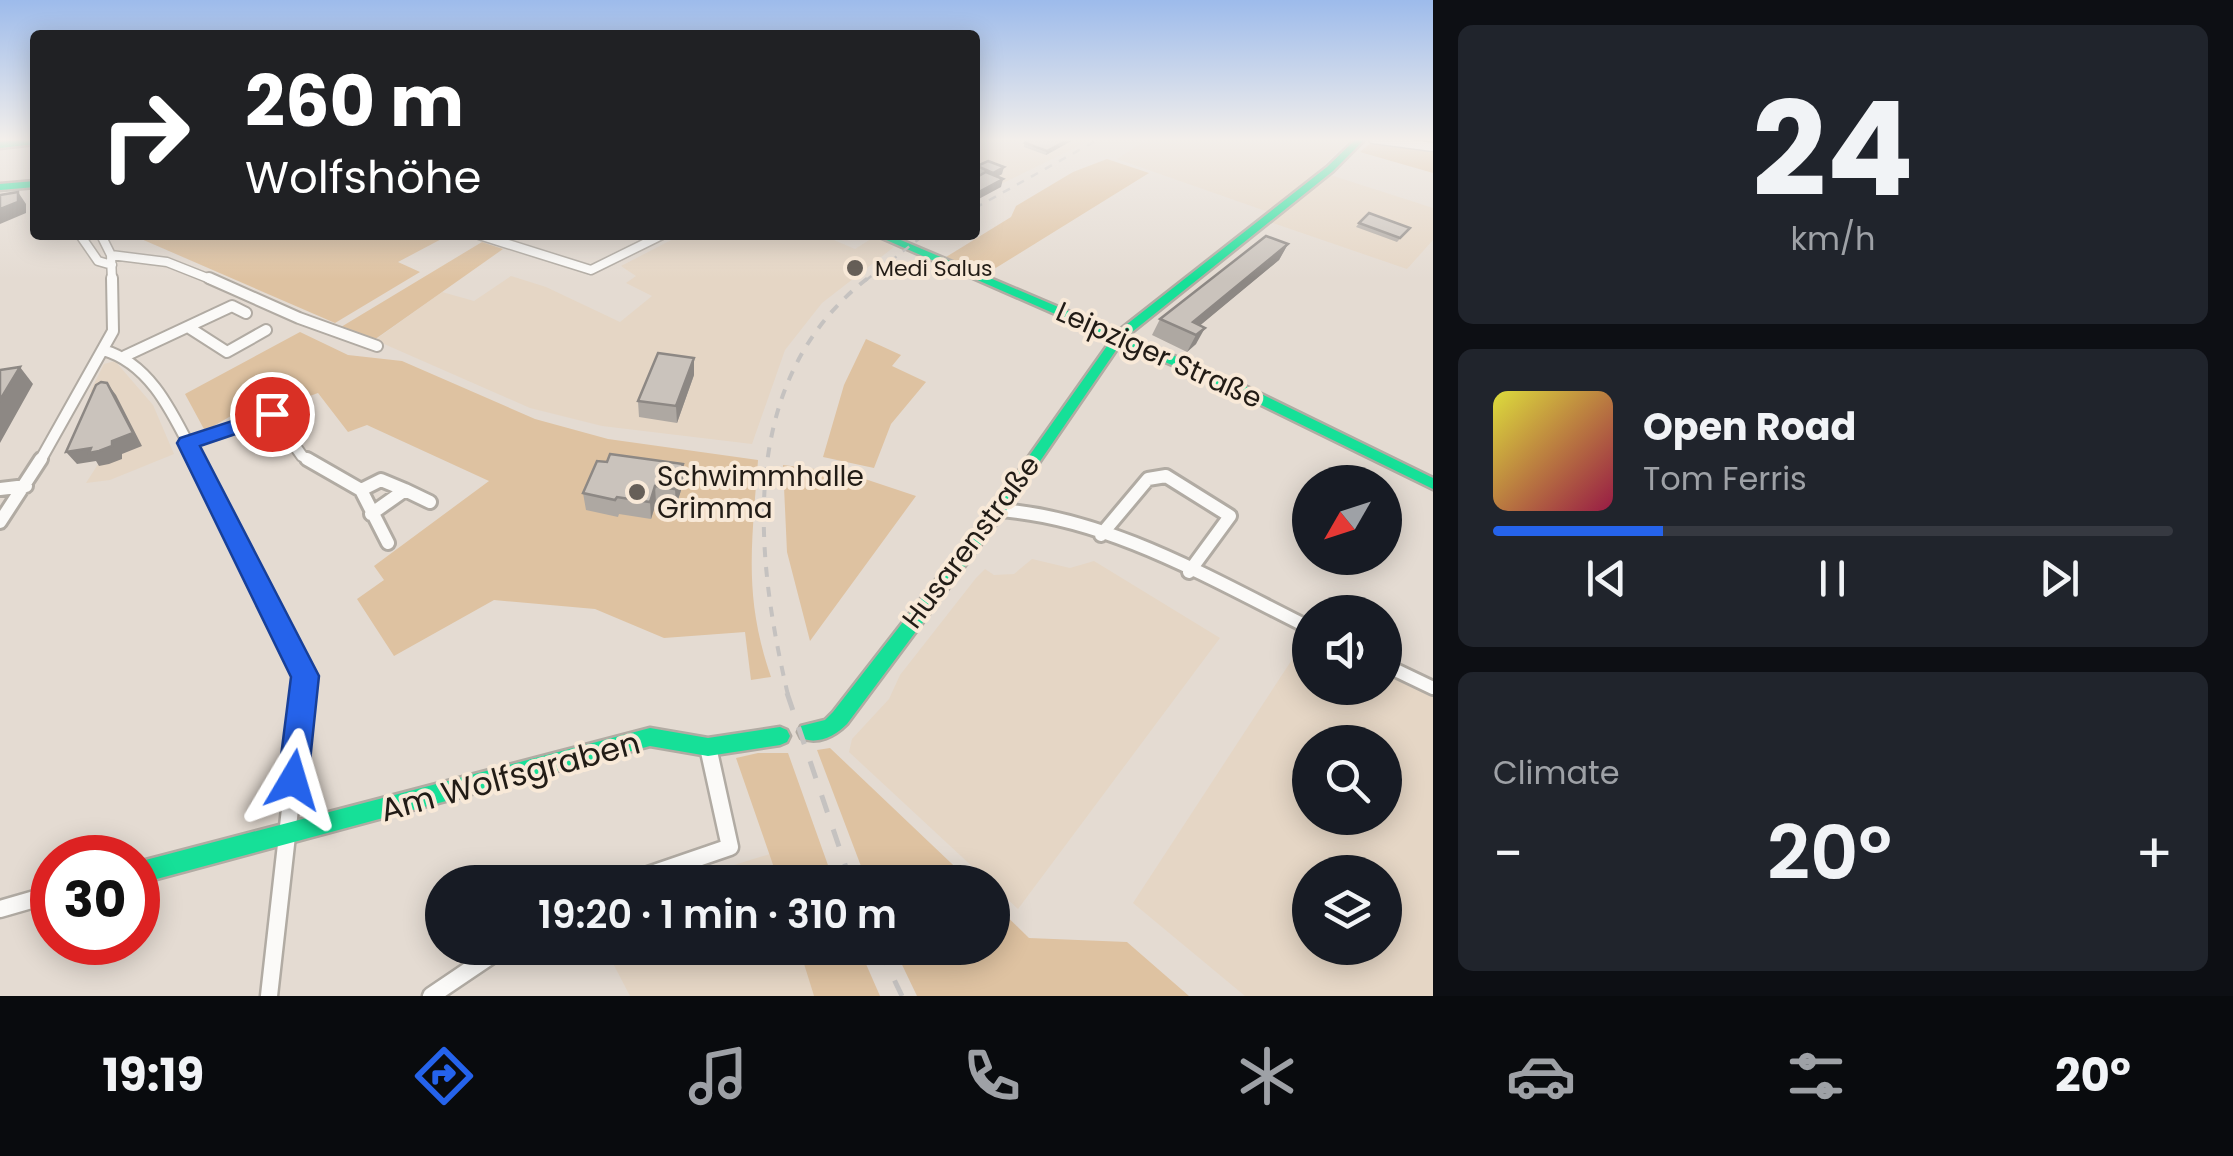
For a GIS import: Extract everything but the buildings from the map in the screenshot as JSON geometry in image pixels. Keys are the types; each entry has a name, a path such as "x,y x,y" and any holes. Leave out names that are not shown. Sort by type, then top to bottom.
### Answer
{"main road":[{"name":"Husarenstraße","path":"808,732 830,728 840,718 998,510 1120,336 1309,185"},
{"name":"Leipziger Straße","path":"892,240 1120,336 1433,484"},
{"path":"708,747 780,736"},
{"name":"Am Wolfsgraben","path":"160,867 650,738 708,747"}],"street":[{"path":"84,240 98,260 132,254 174,263 328,332 378,346"},
{"path":"0,522 26,486 113,331 111,260 103,240"},
{"path":"495,240 588,270 652,240"},
{"path":"125,356 232,306 246,314"},
{"path":"188,326 227,352 266,330"},
{"path":"103,350 125,356 166,401 305,676 270,996"},
{"path":"188,443 272,414 302,456 361,490 388,544"},
{"path":"1102,535 1148,478 1166,476 1230,516 1189,572"},
{"path":"361,490 381,480 430,502"},
{"path":"0,489 26,486"},
{"path":"372,514 405,490"},
{"path":"998,510 1018,509 1102,535 1292,620"},
{"path":"1402,672 1433,688"},
{"path":"678,865 730,847 708,747"},
{"path":"0,909 30,900"},
{"path":"432,996 477,965"}],"shaded area":[{"path":"1050,185 1129,185 986,274 946,257 980,240 980,236 1011,217 1016,206"},
{"path":"1193,185 1363,185 1433,208 1433,240 1407,269 1270,222 1277,215"},
{"path":"144,240 440,240 398,262 420,272 335,323"},
{"path":"671,240 834,240 855,249 869,240 880,240 894,247 822,303 785,350 752,444 602,426 530,408 375,340 442,292 474,301 511,276 546,287 620,322 652,296 626,283 636,276 621,266"},
{"path":"482,242 503,249 374,340 341,327"},
{"path":"300,332 348,355 402,361 535,419 608,439 758,460 753,595 771,677 751,680 745,632 664,638 595,609 494,600 394,656 357,599 384,580 374,566 489,481 367,425 348,432 318,393 277,408 267,395 205,431 185,394"},
{"path":"866,339 901,355 892,366 926,382 891,424 874,468 823,457 844,385"},
{"path":"115,361 153,405 174,454 110,480 86,483 100,461 110,391 90,392 104,364"},
{"path":"783,465 847,473 916,496 810,641 787,552"},
{"path":"1032,559 1070,568 1094,561 1220,638 1018,909 1010,902 1010,865 971,865 849,752 852,739 889,699 900,675 976,578 985,569 994,575 1014,574"},
{"path":"1292,660 1292,705 1402,705 1402,682 1433,697 1433,996 1245,996 1133,903"},
{"path":"830,748 953,865 861,865 817,750"},
{"path":"788,753 828,865 773,865 736,758"},
{"path":"770,854 774,865 734,865"},
{"path":"1010,920 1029,938 1127,942 1189,996 917,996 902,965 1010,965"},
{"path":"614,965 804,965 814,996 630,996"},
{"path":"804,965 866,965 880,996 814,996"}],"railway":[{"path":"980,205 1015,185"},
{"path":"865,281 918,240"},
{"path":"788,695 776,640 764,527 766,471 776,417 795,366 826,319 868,278"},
{"path":"787,693 845,865"},
{"path":"887,965 902,996"}],"traffic: fast":[{"path":"0,187 18,185"},
{"path":"808,732 830,728 840,718 1003,504 1120,336 1309,185"},
{"path":"892,240 1240,389 1433,484"},
{"path":"160,867 650,737 708,747 780,736"}],"place":[{"name":"Medi Salus","path":"855,268"},
{"name":"Schwimmhalle Grimma","path":"637,492"}],"route":[{"path":"272,414 188,443 305,676 293,780"}]}
